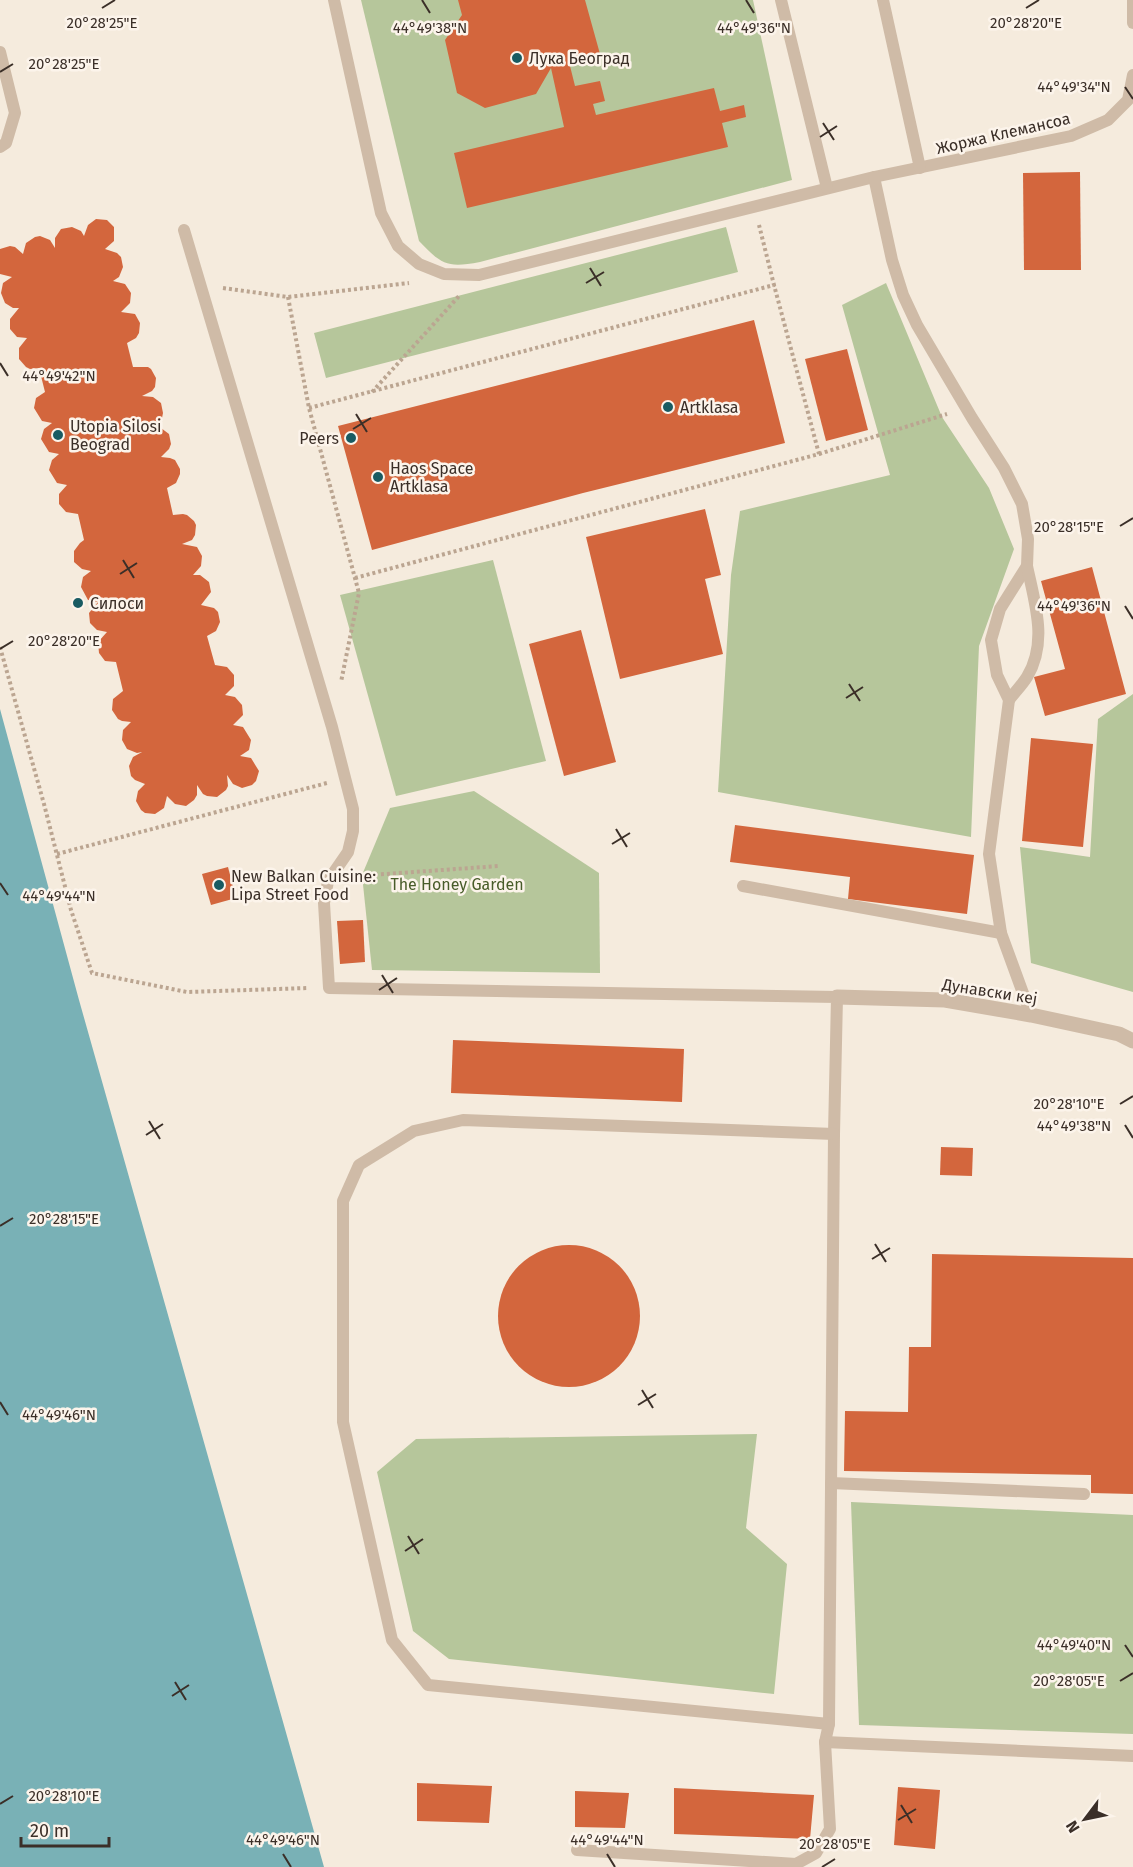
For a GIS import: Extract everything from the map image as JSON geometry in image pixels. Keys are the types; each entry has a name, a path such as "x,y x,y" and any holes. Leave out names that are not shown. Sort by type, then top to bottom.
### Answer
{"street":[{"name":"Дунавски кеј","path":"837,997 945,1000 1119,1034 1133,1041"}],"lane":[{"name":"Жоржа Клемансоа","path":"334,0 381,213 398,246 419,264 444,274 479,275 826,188 1071,136 1108,120 1128,100 1133,75"},
{"path":"781,0 826,188"},
{"path":"883,0 920,168"},
{"path":"1133,0 1133,23"},
{"path":"0,52 15,113 6,144 0,147"},
{"path":"874,177 892,260 903,295 917,325 1004,468 1022,504 1028,539 1027,566 1039,621 1039,649 1027,677 1009,700 990,854 1001,933 1031,1015"},
{"path":"184,230 332,727 353,809 348,852 330,879 324,903 329,988 837,997 829,1724 825,1742 831,1828 816,1853 796,1864 577,1850"},
{"path":"1009,700 997,675 991,640 1000,609 1027,566"},
{"path":"743,886 1001,933"},
{"path":"829,1724 428,1685 392,1640 343,1422 342,1315 343,1201 359,1165 414,1131 462,1120 834,1134"},
{"path":"831,1483 1084,1494"},
{"path":"825,1742 1133,1756"}],"path":[{"path":"761,234 819,454"},
{"path":"372,392 479,275"},
{"path":"201,290 212,286 288,297 419,282"},
{"path":"309,408 774,285"},
{"path":"288,297 309,408 359,593 332,727"},
{"path":"355,578 819,454 966,408"},
{"path":"0,647 71,910 92,974 187,992 259,988 329,988"},
{"path":"57,854 345,779"},
{"path":"330,879 499,866"}],"green space":[{"path":"361,0 753,0 792,180 480,262 460,265 446,263 419,241"},
{"path":"726,227 738,272 326,378 314,333"},
{"path":"886,283 942,417 989,488 1014,549 979,646 971,837 718,792 731,575 740,511 890,475 842,305"},
{"path":"493,560 546,761 396,796 340,595"},
{"path":"1133,694 1133,992 1031,963 1020,847 1090,857 1098,719"},
{"name":"The Honey Garden","path":"474,791 599,873 600,973 372,970 362,875 390,808"},
{"path":"757,1434 746,1528 787,1564 774,1694 449,1659 413,1631 377,1472 416,1439"},
{"path":"851,1502 1133,1515 1133,1734 859,1725"}],"water":[{"path":"0,709 79,1000 324,1867 0,1867"}],"building":[{"path":"458,0 585,0 600,54 569,62 575,86 600,81 605,101 593,104 596,115 714,88 720,111 744,105 746,117 722,123 728,147 467,208 454,153 564,127 551,68 536,94 485,108 457,93 445,40 462,15"},
{"path":"1080,172 1081,270 1024,270 1023,173"},
{"path":"96,219 107,220 114,227 114,241 105,249 121,257 123,267 119,277 113,281 125,284 131,293 130,303 121,312 135,314 140,323 136,338 127,343 133,367 148,367 156,378 152,391 142,396 153,397 161,403 162,418 150,427 161,428 169,434 171,444 161,457 175,460 180,469 176,483 167,488 173,515 187,515 196,525 192,540 182,544 197,547 202,556 201,566 193,575 200,575 209,582 211,592 201,605 214,608 218,612 220,622 216,631 207,636 215,665 227,667 234,675 234,686 225,695 235,697 242,705 243,715 233,725 243,727 251,740 249,750 240,756 251,758 259,771 252,785 242,788 233,784 227,775 228,786 217,797 203,794 197,785 197,795 186,806 175,804 167,796 164,808 155,814 145,813 136,801 138,791 145,784 131,776 129,766 133,757 142,752 137,753 127,749 122,740 123,730 131,722 118,719 112,710 113,699 123,691 116,662 105,661 99,653 98,642 107,632 97,630 90,623 89,613 98,602 88,600 81,587 83,577 91,571 82,569 74,562 74,551 84,540 78,514 66,512 59,504 59,494 67,485 57,483 49,470 52,460 59,454 49,452 41,439 44,429 52,423 42,421 34,408 36,398 45,392 39,368 30,369 19,359 19,348 27,338 17,337 10,329 10,319 19,308 13,308 5,303 1,293 3,283 12,277 0,274 0,249 15,247 23,254 26,243 40,236 50,240 55,248 55,238 61,229 72,227 81,231 84,236 88,225"},
{"path":"754,320 785,443 583,493 372,550 338,426"},
{"path":"847,349 868,430 826,441 805,359"},
{"path":"705,509 721,575 705,579 723,654 620,679 586,537"},
{"path":"1092,567 1126,694 1045,716 1034,677 1065,669 1041,581"},
{"path":"581,630 616,762 564,776 529,644"},
{"path":"1031,738 1093,744 1083,847 1022,841"},
{"path":"735,825 974,855 967,914 848,899 850,877 730,862"},
{"path":"228,867 236,898 211,905 202,874"},
{"path":"363,920 365,962 340,964 337,921"},
{"path":"453,1040 684,1049 682,1102 451,1093"},
{"path":"941,1147 973,1148 972,1176 940,1175"},
{"path":"569,1245 596,1250 619,1266 635,1289 640,1316 635,1343 619,1366 596,1382 569,1387 542,1382 519,1366 503,1343 498,1316 503,1289 519,1266 542,1250"},
{"path":"932,1254 1133,1258 1133,1494 1091,1493 1091,1475 844,1471 845,1411 908,1412 909,1347 931,1347"},
{"path":"417,1783 492,1786 489,1823 417,1821"},
{"path":"898,1787 940,1790 935,1849 894,1845"},
{"path":"674,1788 814,1795 810,1839 674,1834"},
{"path":"575,1791 629,1793 625,1828 575,1827"}],"place":[{"name":"Лука Београд","path":"517,58"},
{"name":"Artklasa","path":"668,407"},
{"name":"Utopia Silosi Beograd","path":"58,435"},
{"name":"Peers","path":"351,438"},
{"name":"Haos Space Artklasa","path":"378,477"},
{"name":"Силоси","path":"78,603"},
{"name":"New Balkan Cuisine: Lipa Street Food","path":"219,885"}]}
